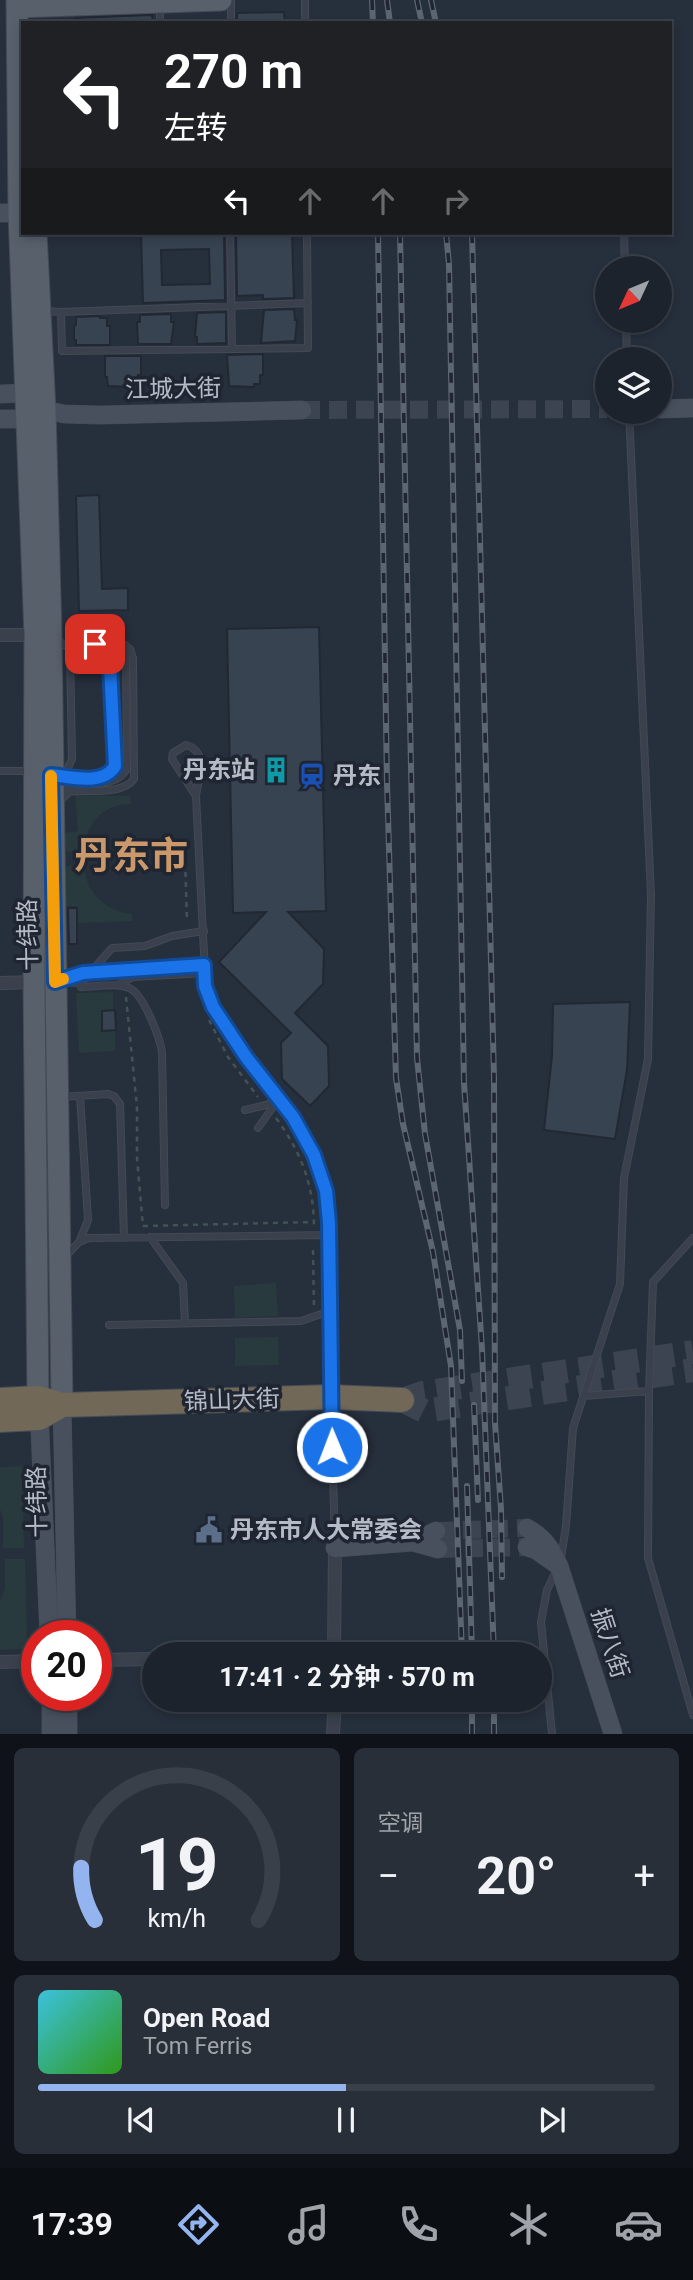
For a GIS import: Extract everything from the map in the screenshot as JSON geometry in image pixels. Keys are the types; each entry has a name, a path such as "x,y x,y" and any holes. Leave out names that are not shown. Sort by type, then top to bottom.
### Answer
{"highway":[{"name":"锦山大街","path":"0,1400 46,1407 331,1397 402,1400"},
{"name":"锦山大街","path":"0,1420 46,1407"}],"main road":[{"path":"24,7 160,12 221,0"},
{"name":"十纬路","path":"21,69 14,213 26,393 35,415"},
{"name":"十纬路","path":"36,235 40,311 35,415 51,638 44,982 46,1407"},
{"name":"十纬路","path":"46,1407 59,1267 56,1097 44,982 52,822 48,774"}],"street":[{"path":"0,394 26,393"},
{"path":"672,408 693,408"},
{"name":"江城大街","path":"0,419 35,415 302,410"},
{"path":"0,635 51,638"},
{"path":"0,983 44,982"},
{"name":"十纬路","path":"46,1407 49,1620"},
{"name":"十纬路","path":"46,1407 66,1620"},
{"name":"振八街","path":"527,1528 550,1545 559,1566 613,1734"},
{"path":"334,1642 335,1548 437,1540"},
{"path":"527,1547 559,1566"},
{"path":"112,1659 142,1658"},
{"path":"0,1662 21,1661"},
{"path":"51,1711 51,1734"},
{"path":"68,1711 68,1734"},
{"path":"333,1734 334,1712"}],"lane":[{"path":"231,0 231,21"},
{"path":"305,0 305,21"},
{"path":"230,235 232,348"},
{"path":"61,312 62,351 308,348 307,235"},
{"path":"624,235 625,256"},
{"path":"40,311 307,303"},
{"path":"552,1734 541,1622 547,1590 559,1566 566,1526 573,1428 620,1284 624,1178 648,1059 651,895 630,424"},
{"path":"51,638 128,646 133,655 135,776 130,784 119,789 71,792 61,800"},
{"path":"48,774 70,766 72,758 70,650 51,638"},
{"path":"52,822 64,791 70,786 111,783 122,776 128,767 126,655 122,647 112,643"},
{"path":"0,771 98,779 110,773 115,766 110,666 104,650 95,644"},
{"path":"196,796 172,762 173,753 186,744 195,749 201,761 196,796 206,993 246,1057 300,1129 319,1168 328,1202 335,1548"},
{"path":"44,982 81,983 112,948 145,946 172,936 204,931"},
{"path":"44,982 91,973 204,969"},
{"path":"116,986 133,977 204,969"},
{"path":"81,983 81,987 116,986 131,989 161,1042 165,1205"},
{"path":"56,1097 111,1094 121,1107 124,1238"},
{"path":"59,1267 79,1242 88,1220 80,1096"},
{"path":"245,1110 266,1105 278,1098"},
{"path":"258,1128 278,1098"},
{"path":"79,1242 89,1238 329,1235"},
{"path":"148,1237 183,1283 185,1324"},
{"path":"693,1238 653,1282 649,1391 649,1558 693,1716"},
{"path":"109,1325 301,1321 330,1311"},
{"path":"583,1396 649,1391"}],"path":[{"path":"159,859 185,858 187,921"},
{"path":"128,993 126,1000 137,1107 137,1158 142,1226 148,1237"},
{"path":"213,1007 209,1010 208,1017 218,1038 241,1075 263,1102"},
{"path":"275,1117 291,1141 308,1177 314,1197 314,1228"},
{"path":"142,1226 314,1222"},
{"path":"313,1250 314,1310"}],"shaded area":[{"path":"75,795 130,796 131,804 105,811 88,831 85,850 68,852 65,849 65,833 78,831"},
{"path":"85,865 88,884 99,899 114,909 132,914 133,921 78,923 77,906 66,906 65,868"},
{"path":"113,992 113,1010 102,1011 102,1030 115,1030 115,1051 79,1053 76,993"},
{"path":"276,1283 278,1316 235,1318 234,1286"},
{"path":"278,1337 279,1365 235,1366 235,1338"},
{"path":"22,1466 24,1548 3,1548 0,1467"},
{"path":"5,1559 25,1559 26,1620 21,1620 21,1649 0,1650 0,1601 5,1588"}],"building":[{"path":"284,12 285,21 237,21 237,13"},
{"path":"152,15 153,21 75,21 75,18"},
{"path":"141,235 224,235 225,300 143,303","holes":["209,249 210,284 162,285 161,250"]},
{"path":"236,235 292,235 294,298 237,296"},
{"path":"294,309 297,320 295,341 261,343 264,310"},
{"path":"226,312 226,343 197,344 197,313"},
{"path":"171,314 171,322 174,322 171,344 138,344 137,322 140,322 140,315"},
{"path":"76,317 107,318 107,326 110,326 110,345 76,345"},
{"path":"263,354 260,384 254,384 254,387 229,386 227,355"},
{"path":"105,356 141,356 139,384 132,384 132,387 108,386"},
{"path":"99,495 102,589 128,588 128,610 79,611 76,496"},
{"name":"丹东站","path":"319,627 326,911 288,912 324,949 323,984 295,1013 328,1046 329,1086 310,1106 282,1079 281,1043 291,1033 219,962 266,912 233,913 227,629"},
{"path":"68,908 77,908 77,944 69,944"},
{"path":"630,1002 627,1070 615,1139 544,1130 552,1056 553,1004"},
{"path":"115,1010 116,1030 102,1031 102,1011"}],"tunnel":[{"path":"302,410 595,409"},
{"path":"402,1400 422,1393 693,1352"},
{"path":"402,1400 424,1411 693,1370"},
{"path":"436,1531 527,1528"},
{"path":"438,1549 527,1547"}],"railway":[{"path":"372,0 373,21"},
{"path":"387,0 390,21"},
{"path":"417,0 422,21"},
{"path":"431,0 436,21"},
{"path":"378,235 387,783 396,1078 403,1124 433,1252 451,1366 462,1642"},
{"path":"400,235 417,1058 425,1134 460,1330 462,1381"},
{"path":"446,235 449,264 464,1083 482,1349 494,1642"},
{"path":"472,235 494,1077 495,1423 502,1577"},
{"path":"474,1405 478,1500"},
{"path":"467,1486 472,1642"},
{"path":"472,1712 472,1734"},
{"path":"494,1712 494,1734"}],"slow traffic":[{"path":"51,776 55,982 63,979"}],"place":[{"name":"丹东站","path":"276,770"},
{"name":"丹东","path":"312,776"},
{"name":"丹东市人大常委会","path":"209,1530"}],"district":[{"name":"丹东市","path":"131,856"}],"route":[{"path":"95,644 107,654 110,666 115,766 110,773 98,779 51,775 55,982 83,973 204,965 206,993 211,1002 234,1041 300,1129 323,1178 329,1223 332,1447"}]}
